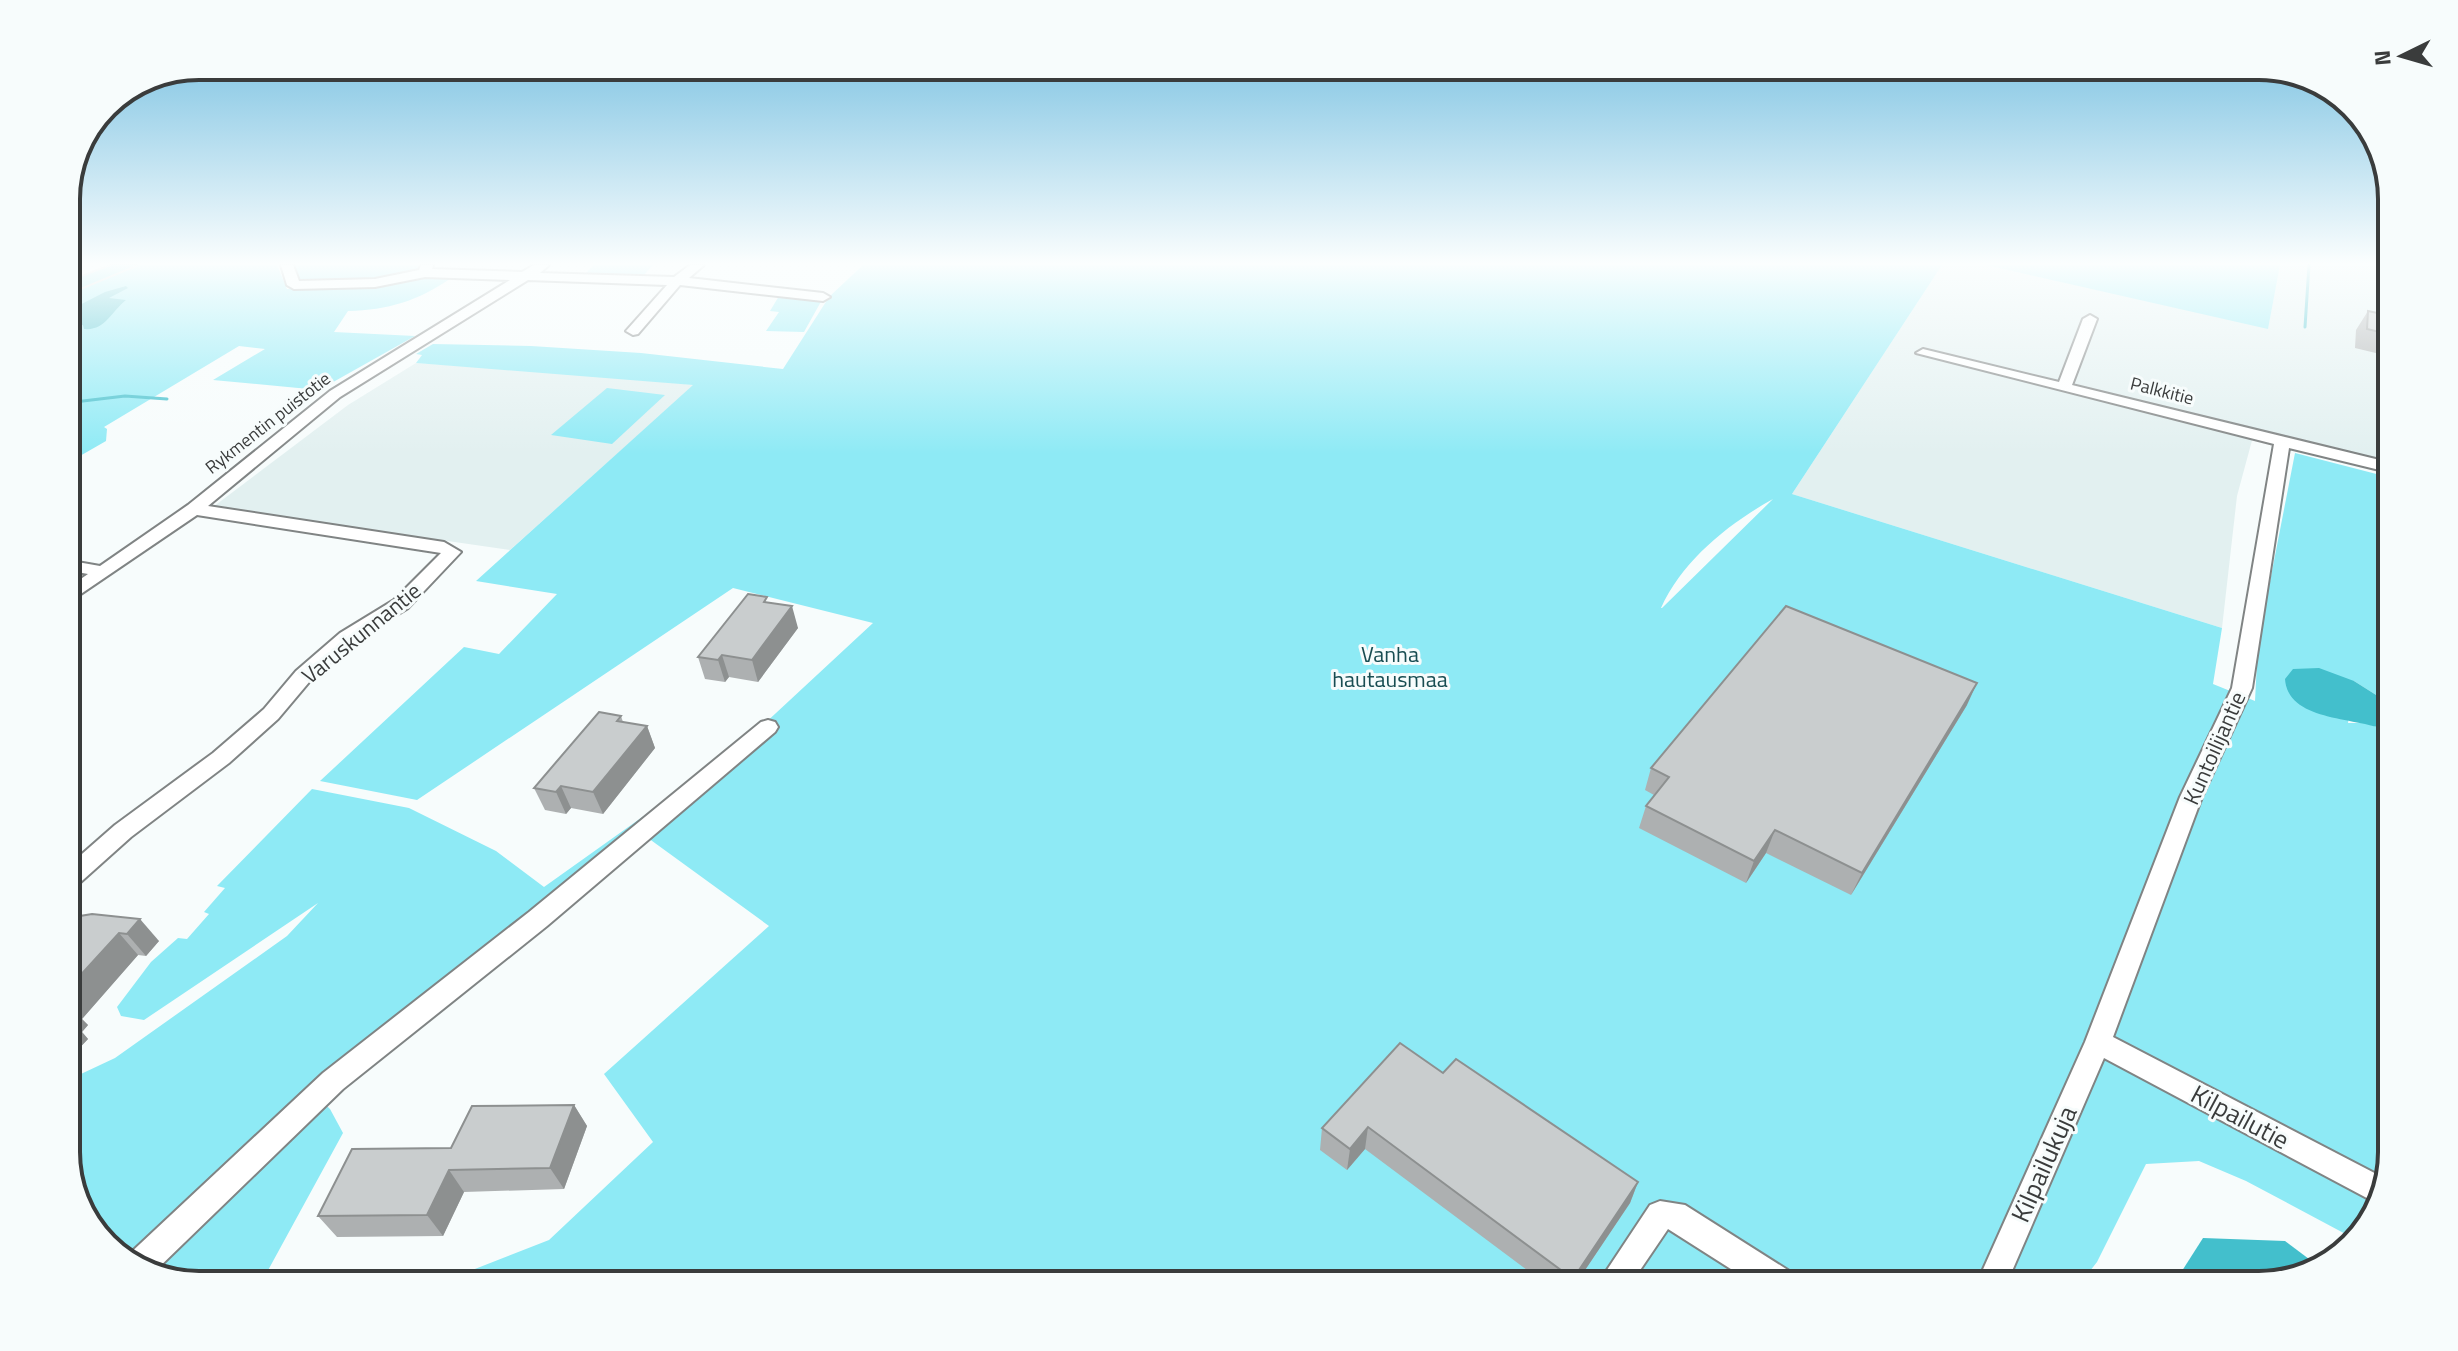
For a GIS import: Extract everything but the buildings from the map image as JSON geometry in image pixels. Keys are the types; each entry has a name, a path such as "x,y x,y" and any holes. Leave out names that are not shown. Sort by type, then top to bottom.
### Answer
{"street":[{"name":"Rykmentin puistotie","path":"80,589 194,509 317,407 444,328"},
{"path":"2064,387 2087,328"},
{"name":"Palkkitie","path":"1923,353 2378,465"},
{"name":"Kuntoilijantie","path":"2098,1042 2191,797 2242,688 2282,441"},
{"name":"Varuskunnantie","path":"80,869 123,831 221,758 271,714 303,676 347,637 401,604 452,552 441,546 194,509"},
{"path":"80,568 105,572"},
{"path":"146,1259 333,1081 538,919 768,727"},
{"name":"Kilpailutie","path":"2098,1042 2373,1187"},
{"name":"Kilpailukuja","path":"1997,1271 2098,1042"},
{"path":"1622,1271 1660,1215 1675,1215 1761,1271"}],"shaded area":[{"path":"1901,328 2378,328 2378,463 2254,433 2237,496 2222,628 1792,494"},
{"path":"416,363 694,385 510,550 213,507 348,405"},
{"path":"2319,668 2354,681 2378,696 2378,728 2329,716 2299,704 2289,694 2285,679 2293,669"},
{"path":"2203,1238 2285,1241 2309,1259 2274,1270 2182,1271"}],"green space":[{"path":"80,328 337,328 334,332 415,336 319,390 213,380 265,349 239,346 104,427 107,429 106,441 80,456"},
{"path":"768,328 806,328 804,332 766,331"},
{"name":"Vanha hautausmaa","path":"809,328 1901,328 1792,494 2222,628 2213,684 2255,701 2258,643 2295,453 2378,474 2378,696 2354,681 2348,723 2366,723 2378,728 2378,1152 2374,1183 2366,1205 2345,1234 2246,1181 2199,1161 2146,1164 2090,1271 470,1271 549,1240 653,1142 604,1074 769,926 648,838 314,1094 330,1109 343,1133 268,1271 176,1269 133,1251 100,1218 86,1190 80,1160 80,1074 115,1058 287,936 318,903 144,1020 121,1016 117,1007 151,962 178,938 187,939 209,914 204,912 225,888 217,886 312,789 409,808 496,851 544,887 735,751 873,623 733,588 417,800 320,781 464,647 499,654 557,594 476,581 693,385 416,363 422,355 416,354 433,344 531,346 641,353 783,369","holes":["1773,499 1661,608 1681,575 1708,545 1739,520"]},
{"path":"607,388 665,395 612,444 551,435"}],"waterway":[{"path":"80,401 125,396 167,399"}]}
